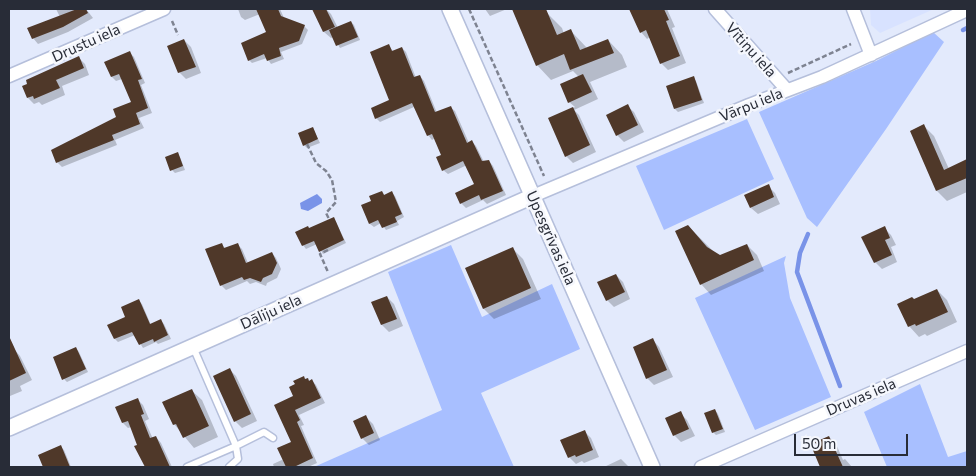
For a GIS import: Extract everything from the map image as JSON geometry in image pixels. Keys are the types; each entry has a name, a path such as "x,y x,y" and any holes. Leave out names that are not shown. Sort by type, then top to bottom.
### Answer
{"street":[{"name":"Upesgrīvas iela","path":"450,9 652,467"},
{"name":"Vītiņu iela","path":"715,9 787,90"},
{"path":"852,9 871,55"},
{"name":"Vārpu iela","path":"533,196 871,55 967,10"},
{"name":"Drustu iela","path":"9,76 167,13"},
{"name":"Dāliju iela","path":"9,428 533,196"},
{"name":"Druvas iela","path":"701,467 967,351"}],"lane":[{"path":"193,347 236,446 238,460 229,467"},
{"path":"187,467 264,432 273,438"}],"path":[{"path":"469,9 546,182 533,196"},
{"path":"167,13 178,36"},
{"path":"777,79 864,38"},
{"path":"308,144 316,163 326,171 332,180 336,202 326,213 329,219"},
{"path":"328,250 320,254 334,285"}],"shaded area":[{"path":"870,9 934,9 880,33 871,25"},
{"path":"933,32 944,42 817,227 807,218 759,112 876,61"},
{"path":"747,119 774,179 664,230 636,166"},
{"path":"317,194 322,199 322,203 308,211 301,209 300,203"},
{"path":"451,245 482,317 552,284 580,349 481,393 514,467 314,467 442,410 388,272"},
{"path":"786,256 784,263 790,298 831,397 755,430 695,298"},
{"path":"920,384 948,457 967,451 967,467 887,467 864,412"}],"building":[{"path":"77,9 86,9 88,13 63,27 32,39 27,28"},
{"path":"256,9 278,9 281,16 305,25 299,41 279,48 281,56 267,61 264,54 248,61 241,43 266,32"},
{"path":"312,9 326,9 335,27 323,32"},
{"path":"512,9 546,9 557,35 571,29 580,50 608,39 614,53 570,70 564,54 536,66"},
{"path":"629,9 664,9 669,20 666,21 680,56 660,64 646,30 640,33"},
{"path":"351,21 358,37 336,46 329,30"},
{"path":"184,39 196,67 178,73 167,46"},
{"path":"389,44 392,51 402,47 414,77 420,75 435,112 451,106 467,143 472,140 482,161 489,160 503,191 481,200 479,195 460,204 455,193 474,184 463,161 442,171 436,157 441,155 432,134 427,136 412,103 375,119 371,108 389,100 370,52"},
{"path":"130,51 142,79 138,80 148,108 136,113 140,124 112,135 114,140 56,163 51,150 116,117 113,109 131,102 119,74 111,77 104,62"},
{"path":"79,56 84,68 56,80 60,88 34,99 33,96 27,98 22,86 27,84 26,80"},
{"path":"583,74 592,92 568,103 560,84"},
{"path":"694,76 702,100 674,109 666,86"},
{"path":"628,104 638,125 616,136 606,115"},
{"path":"573,107 590,145 565,157 548,118"},
{"path":"924,124 944,170 967,159 967,178 936,191 910,131"},
{"path":"313,127 318,139 303,146 298,133"},
{"path":"178,152 183,166 170,171 165,157"},
{"path":"769,184 774,197 750,208 744,195"},
{"path":"382,191 384,195 392,191 402,214 395,217 397,222 382,228 378,220 369,224 361,205 371,201 369,196"},
{"path":"334,217 344,240 319,252 314,241 302,246 295,232"},
{"path":"688,225 707,247 720,255 747,244 754,260 700,285 675,231"},
{"path":"885,226 890,238 885,240 892,255 874,263 861,237"},
{"path":"222,243 224,248 238,243 246,263 272,252 277,263 272,274 263,278 261,282 250,278 244,280 242,277 220,286 205,249"},
{"path":"513,247 531,288 483,309 465,268"},
{"path":"616,274 625,292 606,301 597,282"},
{"path":"937,289 948,312 916,326 915,324 908,327 897,304"},
{"path":"387,296 397,319 381,325 371,302"},
{"path":"139,299 150,324 161,319 168,335 154,342 153,339 139,345 132,332 114,339 107,325 125,317 121,307"},
{"path":"9,336 26,373 9,381"},
{"path":"653,338 667,370 646,379 633,347"},
{"path":"76,347 86,369 62,380 53,357"},
{"path":"230,368 251,414 234,422 213,376"},
{"path":"304,376 309,381 312,379 321,398 295,410 300,420 297,422 313,458 294,467 286,467 277,448 291,442 274,405 293,396 289,387 295,384 293,381"},
{"path":"192,389 209,426 183,438 176,424 173,425 162,402"},
{"path":"138,398 144,414 141,415 150,438 156,436 170,467 145,467 134,446 137,445 128,421 122,423 115,407"},
{"path":"715,409 723,429 712,433 704,413"},
{"path":"681,411 689,429 673,436 665,418"},
{"path":"366,415 374,433 361,439 353,421"},
{"path":"585,430 593,450 568,458 560,440"},
{"path":"829,436 843,467 820,467 812,448 817,446 815,442"},
{"path":"61,445 70,467 43,467 38,455"}],"waterway":[{"path":"963,30 967,28"},
{"path":"808,234 800,253 797,272 840,386"}]}
